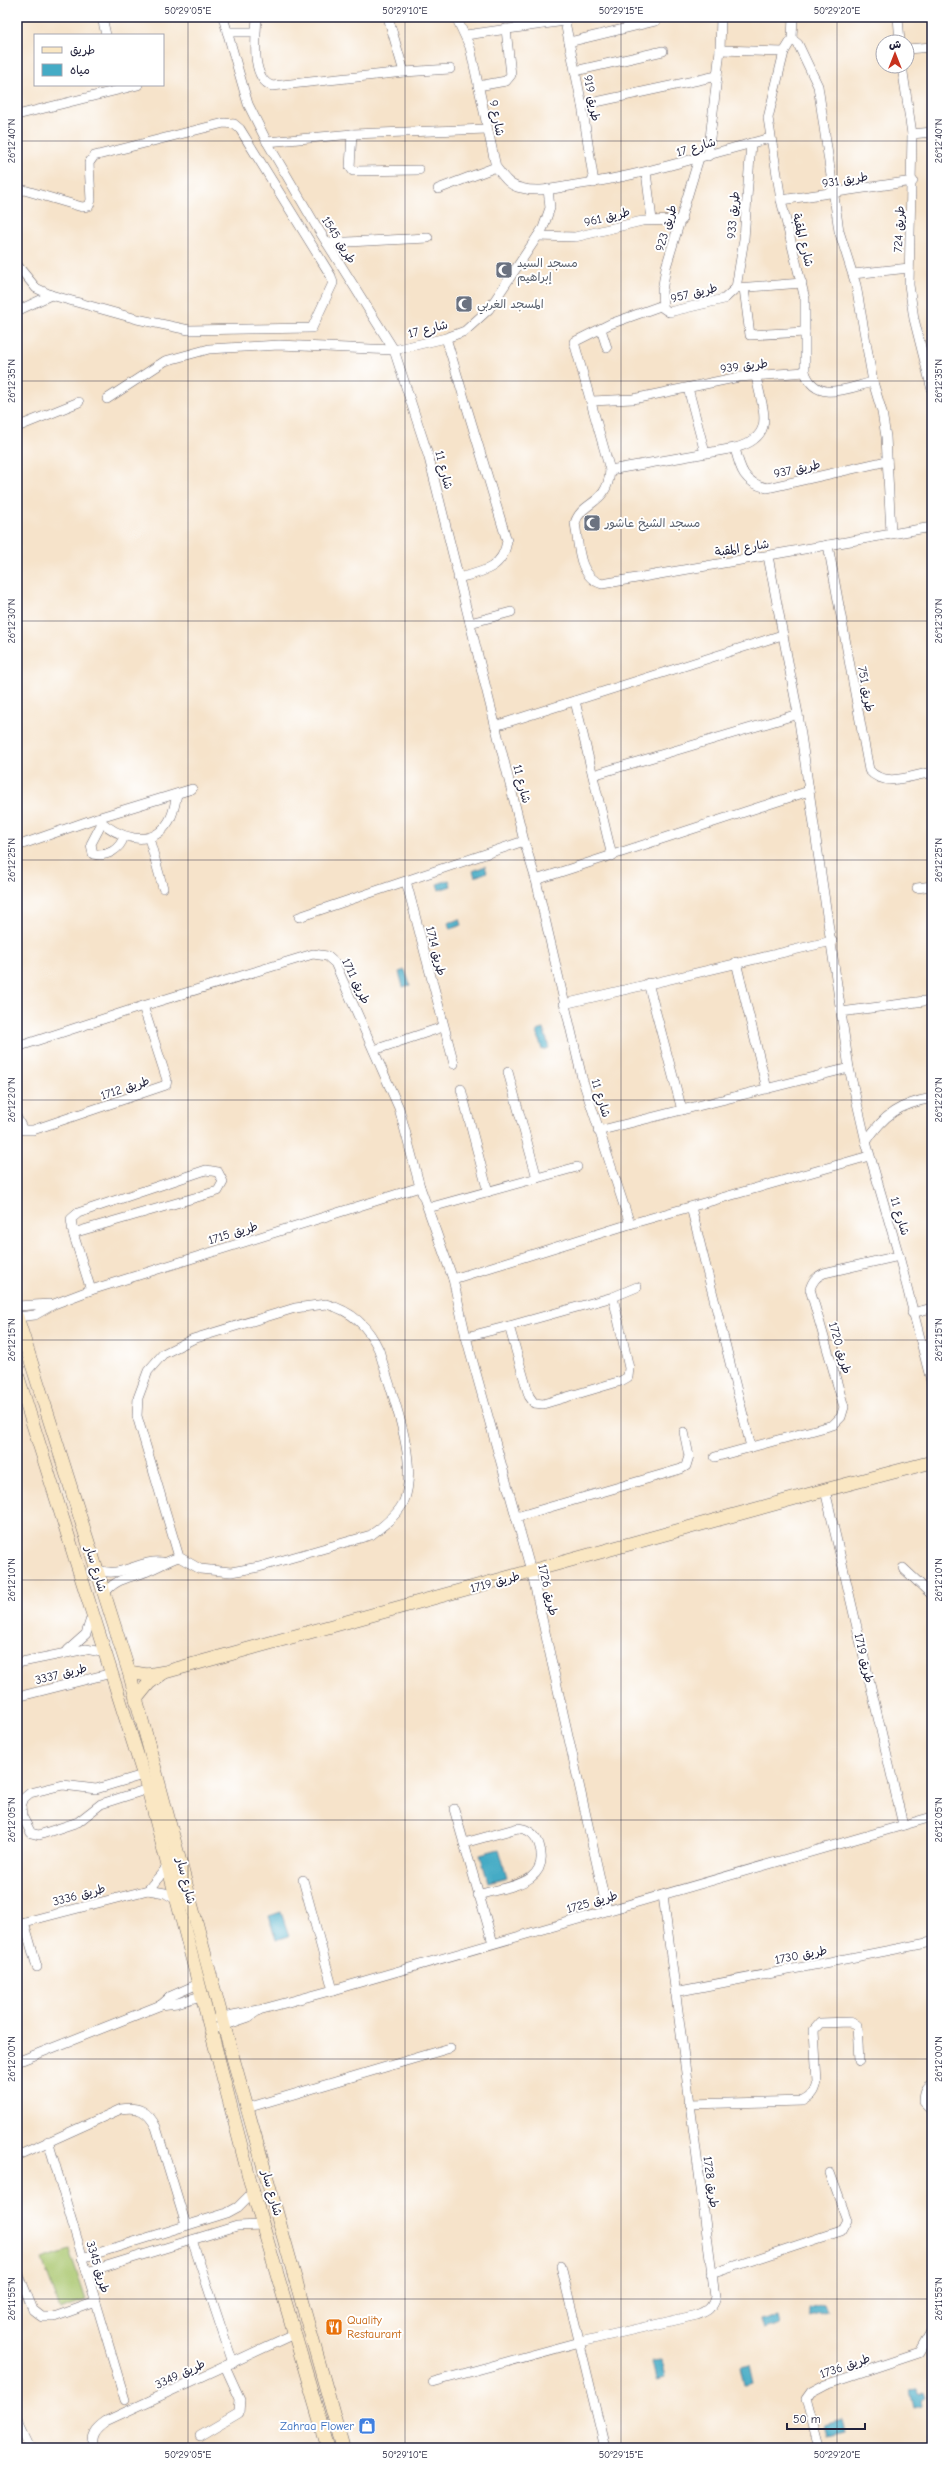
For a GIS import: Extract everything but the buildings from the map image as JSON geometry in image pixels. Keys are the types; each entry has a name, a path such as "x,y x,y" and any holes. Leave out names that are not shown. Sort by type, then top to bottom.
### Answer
{"street":[{"path":"102,17 106,34"},
{"name":"طريق 1545","path":"223,17 243,92 267,142 327,243 394,350"},
{"path":"257,17 255,45 261,78 265,84 272,86 404,72 450,69"},
{"path":"388,17 404,72"},
{"name":"شارع 9","path":"456,17 466,34 496,167 507,181 520,188 548,189"},
{"name":"طريق 923","path":"663,305 666,267 703,157 717,76 720,50 721,17"},
{"name":"شارع المقبة","path":"793,17 792,39 784,52 768,109 770,138 781,200 805,299 805,372"},
{"path":"898,17 899,34"},
{"path":"466,34 564,19"},
{"name":"طريق 919","path":"564,19 582,105 594,183"},
{"path":"569,42 656,21"},
{"path":"478,86 506,81 511,75 506,29"},
{"path":"227,32 256,32"},
{"path":"792,39 798,44 818,86 835,194 839,231 852,274 873,382 882,412 887,461 891,533"},
{"path":"915,48 932,47"},
{"path":"720,50 784,52"},
{"path":"575,72 663,51"},
{"name":"طريق 724","path":"903,74 912,134 913,181 909,268 914,319 930,369 932,390"},
{"path":"582,105 717,76"},
{"path":"17,115 120,87"},
{"path":"17,192 24,190 82,207 89,206 91,200 88,163 94,156 224,123 234,124 240,129 331,276 333,283 316,324 312,328 305,330 189,330 137,319 50,295 36,288 17,265"},
{"path":"267,142 352,134 487,130"},
{"path":"912,134 932,132"},
{"path":"352,134 350,167 353,171 419,170"},
{"name":"شارع 17","path":"107,399 164,361 209,349 279,345 394,350 446,338 465,331 482,318 538,236 549,215 548,189 594,183 646,172 770,138"},
{"name":"طريق 933","path":"751,143 740,288 750,335 806,332"},
{"path":"438,189 496,167"},
{"path":"646,172 652,220"},
{"name":"طريق 931","path":"781,200 835,194 913,181"},
{"name":"طريق 961","path":"538,236 576,237 652,220 682,220"},
{"path":"327,243 428,238"},
{"path":"852,274 909,268"},
{"path":"740,288 802,283"},
{"name":"طريق 957","path":"592,401 574,348 576,340 600,329 663,305 666,311 669,312 724,299 740,288"},
{"path":"17,311 50,295"},
{"path":"600,329 607,348"},
{"path":"446,338 507,541 506,551 495,566 458,578"},
{"name":"شارع 11","path":"394,350 422,431 524,841 536,880 582,1078 598,1131 630,1224"},
{"path":"805,372 809,383 818,390 829,392 873,382"},
{"name":"طريق 939","path":"592,401 633,399 726,379 805,372"},
{"path":"592,401 610,470 735,448 756,441 764,426 756,376"},
{"path":"688,388 705,453"},
{"path":"17,427 79,402"},
{"name":"طريق 937","path":"735,448 740,470 746,479 756,486 767,488 887,461"},
{"name":"شارع المقبة","path":"610,470 606,490 596,501 577,515 575,523 585,574 592,581 602,584 932,527"},
{"name":"طريق 751","path":"828,545 869,770 875,777 885,781 932,772"},
{"name":"شارع 11","path":"768,556 798,714 832,941 840,1012 849,1068 869,1156 899,1256 912,1313 932,1385"},
{"path":"470,623 511,612"},
{"path":"495,726 782,635"},
{"path":"575,701 612,856"},
{"path":"593,775 798,714"},
{"path":"17,846 99,821 192,789"},
{"path":"536,880 809,791"},
{"path":"99,821 124,836 140,840 149,838 168,822 177,794"},
{"path":"99,821 90,844 93,854 105,854 114,851 122,844 124,836"},
{"path":"149,838 163,888"},
{"path":"299,917 524,841"},
{"name":"طريق 1714","path":"406,881 443,1027 454,1064"},
{"path":"917,888 932,886"},
{"path":"564,1004 736,962 832,941"},
{"name":"طريق 1711","path":"17,1048 143,1006 320,954 327,956 335,963 399,1108 420,1188 453,1279"},
{"path":"736,962 767,1089"},
{"path":"648,983 682,1110"},
{"path":"840,1012 932,1000"},
{"name":"طريق 1712","path":"17,1118 23,1130 33,1130 166,1085 167,1080 143,1006"},
{"path":"374,1050 443,1027"},
{"path":"598,1131 849,1068"},
{"path":"508,1072 536,1178"},
{"path":"461,1089 488,1192"},
{"path":"866,1142 875,1128 894,1110 910,1102 932,1098"},
{"path":"453,1279 630,1224 869,1156"},
{"path":"428,1208 578,1167"},
{"path":"73,1233 218,1191 223,1182 218,1172 206,1170 78,1213 71,1219 73,1233 91,1290"},
{"name":"طريق 1715","path":"17,1317 35,1315 54,1304 91,1290 420,1188"},
{"path":"691,1207 751,1447"},
{"name":"طريق 1720","path":"714,1457 833,1424 841,1417 844,1407 810,1289 812,1282 817,1276 899,1256"},
{"name":"طريق 1726","path":"453,1279 466,1337 531,1572 607,1910"},
{"path":"466,1337 614,1297 637,1287"},
{"path":"509,1326 531,1400 539,1405 543,1404 625,1380 628,1376 629,1368 614,1297"},
{"name":"طريق 1715","path":"17,1306 54,1304"},
{"path":"326,1304 348,1313 361,1322 373,1336 379,1350 409,1455 408,1487 402,1506 386,1524 370,1535 259,1567 230,1572 209,1571 192,1566 179,1557 137,1416 140,1389 154,1364 171,1349 193,1339 299,1307 326,1304"},
{"path":"912,1313 932,1308"},
{"name":"شارع سار","path":"17,1317 129,1672 222,2022 343,2448"},
{"name":"شارع سار","path":"17,1374 148,1789 253,2192 264,2225 294,2334 328,2448"},
{"path":"516,1517 681,1469 688,1462 684,1432"},
{"name":"طريق 1719","path":"129,1672 147,1675 165,1672 825,1490 932,1462"},
{"name":"طريق 1719","path":"825,1490 903,1825"},
{"path":"97,1569 113,1573 148,1562 162,1562 179,1557"},
{"path":"104,1595 116,1582 150,1571 162,1562"},
{"path":"903,1568 932,1595"},
{"path":"67,1651 86,1634 93,1613"},
{"path":"17,1663 67,1651 86,1649 106,1653"},
{"name":"طريق 1719","path":"136,1699 149,1683 165,1672"},
{"name":"طريق 3337","path":"17,1697 112,1673"},
{"path":"143,1775 96,1790 63,1785 30,1793 24,1798 21,1806 22,1816 31,1833 39,1835 78,1822 101,1804 148,1789"},
{"path":"454,1810 493,1943"},
{"name":"طريق 1725","path":"209,2025 932,1817"},
{"path":"464,1844 518,1828 526,1829 533,1834 541,1851 542,1861 540,1870 533,1878 478,1895"},
{"path":"148,1890 168,1866"},
{"path":"303,1880 333,1990"},
{"name":"طريق 3336","path":"20,1923 148,1890 165,1893 177,1900"},
{"name":"طريق 1728","path":"433,2382 580,2342 706,2312 712,2306 715,2297 688,2104 662,1895"},
{"path":"20,1923 36,1967"},
{"name":"طريق 1730","path":"675,1992 932,1942"},
{"path":"17,2062 161,2005 171,1996 200,1990"},
{"path":"688,2104 804,2101 811,2097 816,2090 814,2030 820,2023 850,2022 857,2025 859,2061"},
{"path":"247,2108 450,2048"},
{"path":"932,2084 927,2086 923,2094 923,2102 932,2111"},
{"path":"17,2156 121,2109 132,2107 142,2110 151,2117 156,2127 192,2240 240,2399 239,2413 200,2436"},
{"name":"طريق 3345","path":"48,2141 125,2400"},
{"path":"711,2274 842,2231 847,2220 830,2172"},
{"path":"82,2258 231,2211 253,2192"},
{"path":"187,2225 192,2240"},
{"path":"87,2272 237,2226 264,2225"},
{"path":"561,2266 605,2448"},
{"path":"17,2270 33,2310 42,2317 54,2317 96,2302"},
{"name":"طريق 1736","path":"819,2448 806,2399 811,2392 826,2384 918,2353 932,2330"},
{"name":"طريق 3349","path":"93,2448 92,2435 102,2424 294,2334"},
{"path":"17,2420 30,2448"}],"green space":[{"path":"69,2250 86,2300 60,2309 42,2259"}],"water":[{"path":"485,866 487,872 475,877 473,871"},
{"path":"449,880 451,886 439,890 437,884"},
{"path":"460,919 462,925 450,929 448,923"},
{"path":"405,970 410,985 403,987 399,972"},
{"path":"544,1029 549,1048 542,1050 537,1031"},
{"path":"499,1849 507,1877 488,1882 480,1854"},
{"path":"281,1912 289,1936 276,1940 269,1916"},
{"path":"825,2304 828,2312 810,2317 808,2308"},
{"path":"778,2316 780,2324 763,2329 760,2321"},
{"path":"661,2361 665,2378 656,2380 652,2362"},
{"path":"750,2365 754,2383 745,2385 741,2367"},
{"path":"918,2389 919,2394 923,2393 925,2399 921,2400 922,2406 914,2408 910,2390"},
{"path":"843,2420 846,2432 828,2436 825,2425"}],"place":[{"name":"مسجد السيد إبراهيم","path":"504,270"},
{"name":"المسجد الغربي","path":"464,304"},
{"name":"مسجد الشيخ عاشور","path":"592,523"},
{"name":"Quality Restaurant","path":"334,2327"},
{"name":"Zahraa Flower","path":"367,2426"}]}
